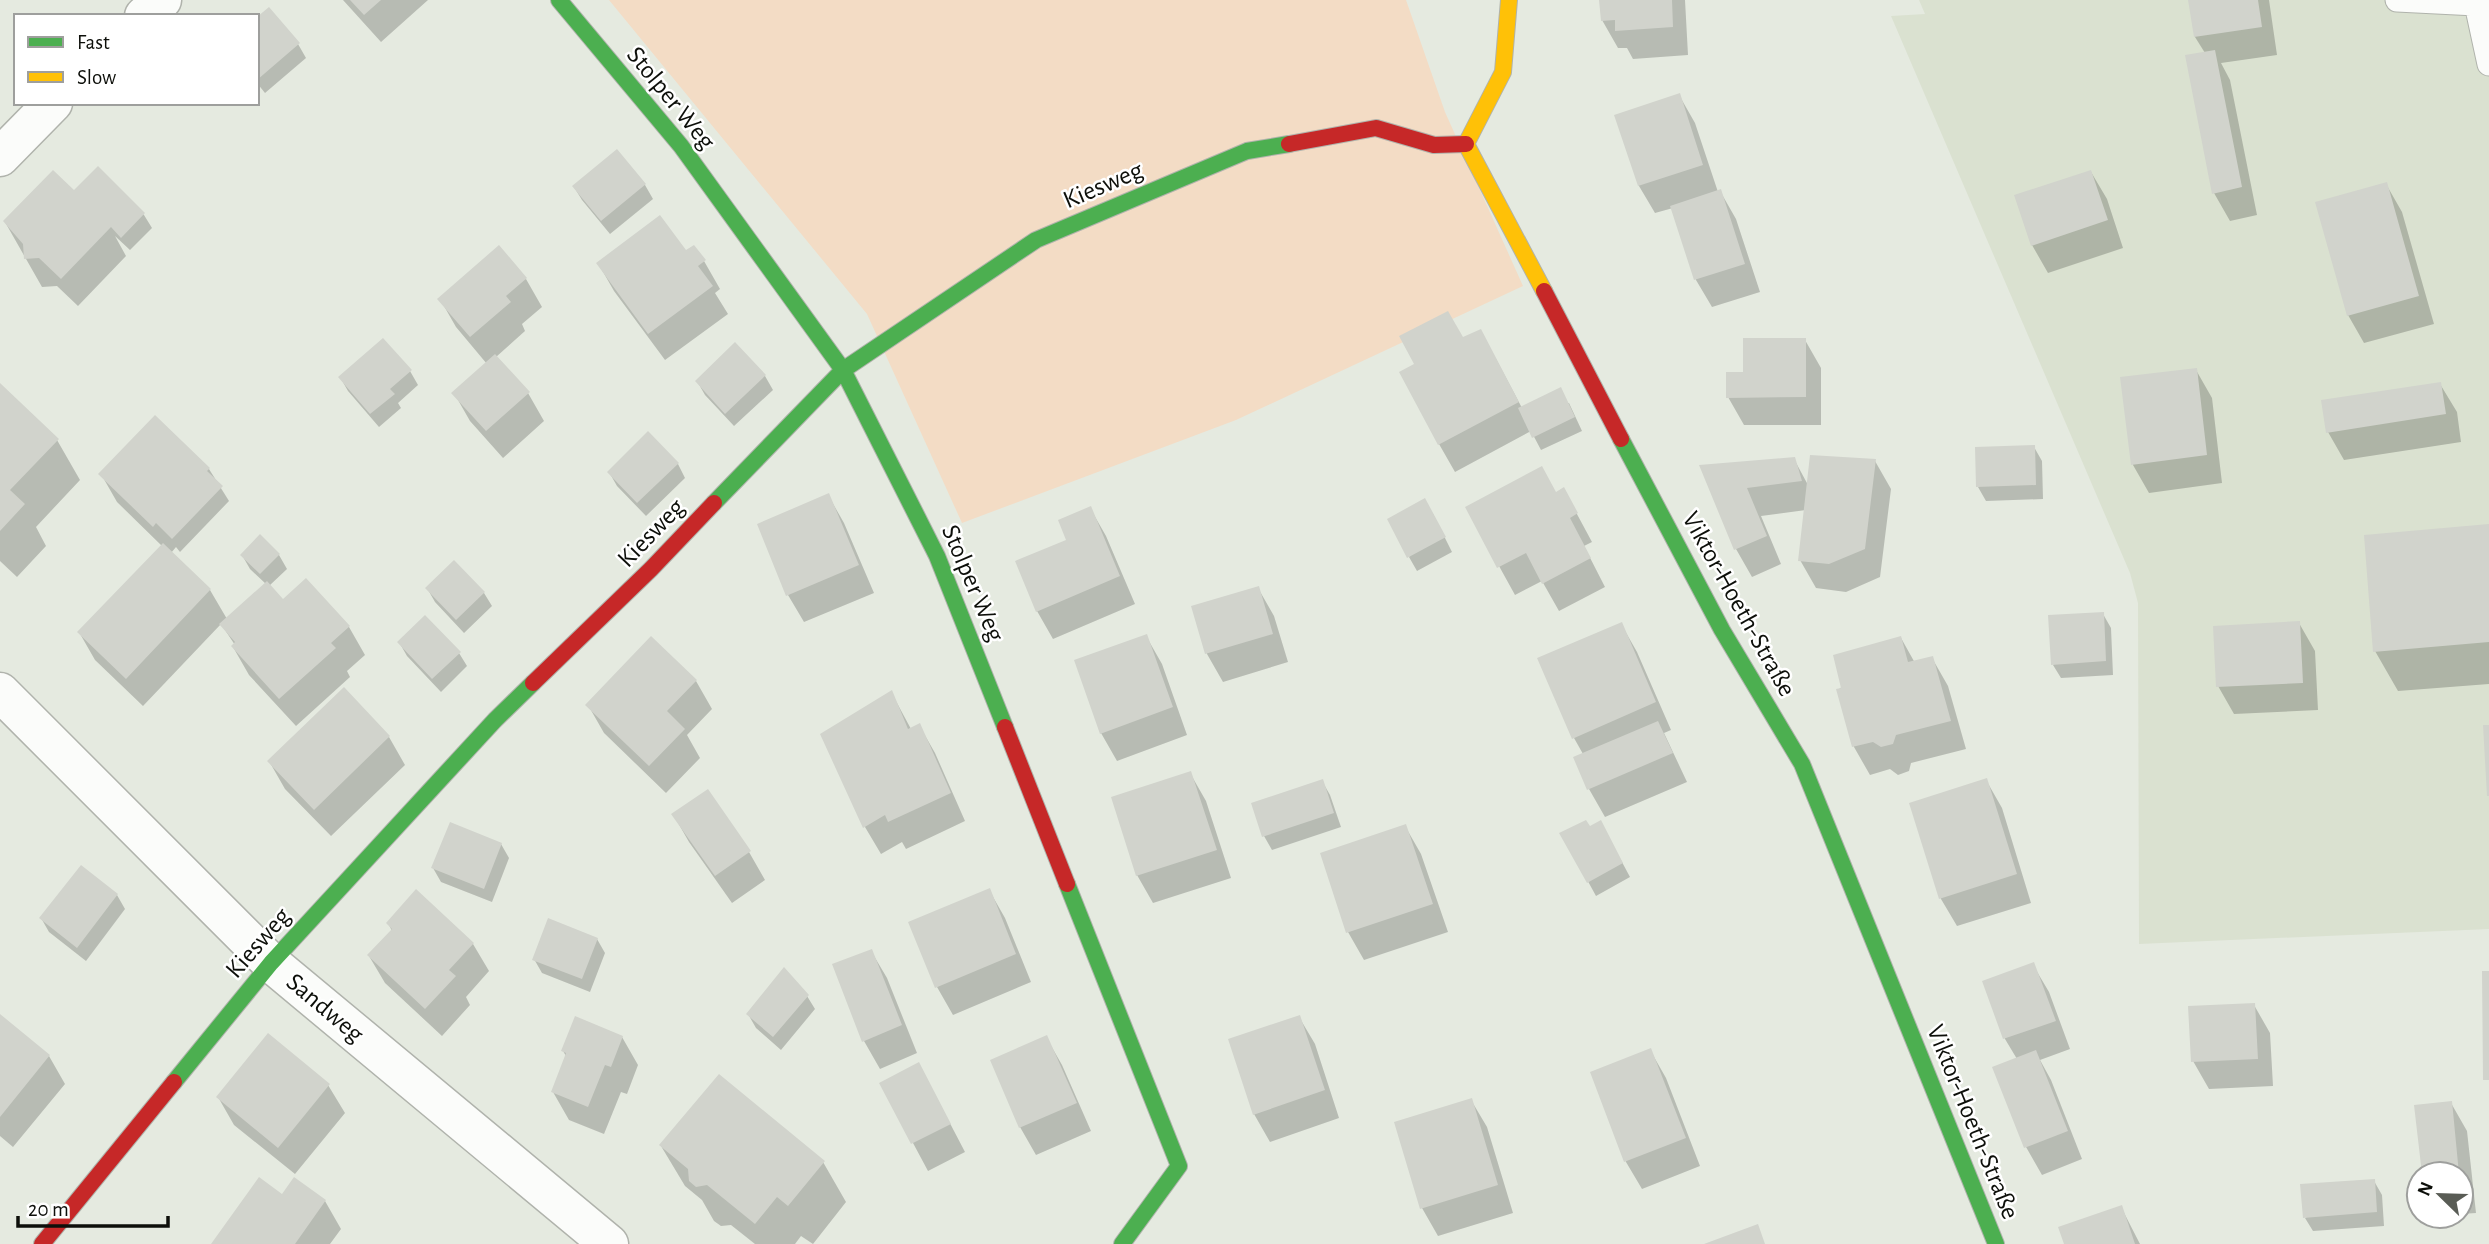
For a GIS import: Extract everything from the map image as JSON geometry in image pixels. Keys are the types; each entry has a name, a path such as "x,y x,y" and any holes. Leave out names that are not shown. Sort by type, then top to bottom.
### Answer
{"street":[{"path":"146,14 162,0"},
{"name":"Stolper Weg","path":"559,0 681,146 843,370 937,556 1179,1166 1122,1244"},
{"path":"1466,144 1503,72 1509,0"},
{"path":"0,157 50,105"},
{"name":"Kiesweg","path":"42,1244 271,963 495,720 651,569 843,370 1036,240 1247,151 1376,128 1434,145 1466,144"},
{"name":"Viktor-Hoeth-Straße","path":"1466,144 1722,630 1802,764 1996,1244"},
{"name":"Sandweg","path":"0,692 271,963 610,1244"}],"lane":[{"path":"2397,0 2480,2 2489,64"}],"shaded area":[{"path":"609,0 1406,0 1445,112 1523,286 1236,420 962,523 867,314"},
{"path":"1919,0 2489,0 2489,929 2139,944 2138,603 2130,573 1891,16 1925,14"}],"building":[{"path":"350,0 381,0 364,15"},
{"path":"1599,0 1672,0 1673,27 1615,31 1615,20 1601,21"},
{"path":"2188,0 2258,0 2262,27 2194,37"},
{"path":"269,7 300,43 259,78 259,15"},
{"path":"2215,50 2242,187 2212,194 2185,55"},
{"path":"1680,93 1703,165 1638,186 1614,115"},
{"path":"617,149 646,184 601,221 572,186"},
{"path":"98,166 145,213 121,238 111,227 61,279 39,258 24,259 23,244 3,221 53,170 74,190"},
{"path":"2091,170 2108,220 2031,246 2014,195"},
{"path":"2387,182 2419,296 2347,316 2315,202"},
{"path":"1721,189 1745,264 1694,280 1670,206"},
{"path":"660,215 686,250 694,245 706,260 698,266 713,286 648,334 596,263"},
{"path":"499,245 527,278 506,296 511,302 470,337 437,299"},
{"path":"1448,311 1463,337 1481,329 1519,402 1438,445 1399,372 1414,364 1399,336"},
{"path":"383,338 412,370 390,389 395,394 370,414 338,377"},
{"path":"1743,338 1806,338 1806,397 1726,398 1726,372 1743,372"},
{"path":"735,342 766,375 725,414 695,381"},
{"path":"495,354 530,392 486,431 451,393"},
{"path":"2197,368 2207,455 2131,465 2120,377"},
{"path":"2441,382 2446,414 2326,433 2321,400"},
{"path":"0,383 59,439 10,490 25,504 0,531"},
{"path":"1561,387 1575,417 1532,438 1518,408"},
{"path":"155,415 210,468 207,471 223,486 172,539 156,523 153,527 98,474"},
{"path":"648,431 679,463 637,503 607,472"},
{"path":"2035,445 2036,485 1976,487 1975,447"},
{"path":"1810,455 1876,459 1865,549 1829,564 1798,561"},
{"path":"1795,457 1802,481 1747,488 1767,536 1734,550 1699,465"},
{"path":"1542,466 1556,492 1564,487 1578,513 1570,518 1591,558 1542,584 1526,553 1497,568 1465,507"},
{"path":"829,493 859,565 786,596 757,524"},
{"path":"1425,498 1446,537 1407,558 1387,519"},
{"path":"1091,506 1120,576 1036,612 1015,561 1066,540 1058,520"},
{"path":"2489,524 2489,642 2373,652 2364,535"},
{"path":"260,534 280,554 260,574 240,555"},
{"path":"163,543 211,589 126,679 77,632"},
{"path":"454,560 485,592 456,620 425,588"},
{"path":"306,578 350,626 331,643 336,648 279,699 231,646 235,642 219,624 267,581 283,599"},
{"path":"1259,586 1273,634 1205,654 1191,606"},
{"path":"2104,612 2106,661 2051,665 2048,615"},
{"path":"425,615 461,652 432,679 397,642"},
{"path":"2300,621 2303,683 2216,687 2213,626"},
{"path":"1622,622 1656,702 1572,739 1537,658"},
{"path":"1147,634 1173,707 1100,734 1074,660"},
{"path":"651,636 697,680 667,711 685,729 649,766 585,705"},
{"path":"1901,636 1908,662 1933,656 1951,721 1896,735 1893,744 1881,747 1873,742 1852,747 1836,689 1841,688 1833,655"},
{"path":"344,687 390,736 314,810 267,761"},
{"path":"892,690 908,729 920,723 951,793 888,822 885,815 863,828 820,734"},
{"path":"1658,721 1673,753 1587,790 1573,757"},
{"path":"2483,725 2489,725 2489,796 2487,796"},
{"path":"1191,771 1217,850 1136,876 1111,797"},
{"path":"1987,778 2017,874 1939,899 1909,803"},
{"path":"1323,779 1334,813 1262,837 1251,803"},
{"path":"708,789 751,851 715,876 671,814"},
{"path":"1586,820 1590,826 1601,820 1623,863 1587,883 1559,833"},
{"path":"450,822 502,843 484,889 431,868"},
{"path":"1406,824 1433,904 1346,933 1320,853"},
{"path":"81,865 118,894 77,948 39,918"},
{"path":"990,888 1016,954 935,988 908,922"},
{"path":"416,889 474,943 449,970 456,976 425,1009 367,955 392,929 386,923"},
{"path":"548,918 598,938 582,979 532,960"},
{"path":"872,949 902,1025 862,1042 832,964"},
{"path":"2034,962 2056,1021 2003,1039 1982,981"},
{"path":"784,967 809,995 773,1037 746,1014"},
{"path":"2482,971 2489,971 2489,1080 2483,1080"},
{"path":"2255,1003 2258,1059 2191,1062 2188,1006"},
{"path":"0,1014 50,1055 0,1117"},
{"path":"1300,1015 1325,1090 1253,1115 1228,1039"},
{"path":"575,1016 623,1036 611,1067 605,1065 588,1107 551,1092 566,1053 561,1051"},
{"path":"268,1033 330,1084 278,1148 216,1097"},
{"path":"1047,1035 1077,1103 1019,1128 990,1060"},
{"path":"1651,1048 1686,1138 1624,1162 1590,1072"},
{"path":"2036,1050 2068,1131 2024,1148 1992,1067"},
{"path":"919,1062 951,1124 911,1144 879,1083"},
{"path":"719,1074 825,1161 788,1206 777,1197 755,1224 707,1185 696,1187 689,1181 688,1169 659,1145"},
{"path":"1472,1098 1498,1185 1420,1209 1394,1122"},
{"path":"2452,1101 2458,1160 2420,1160 2414,1105"},
{"path":"259,1177 282,1194 294,1177 326,1200 295,1244 211,1244"},
{"path":"2375,1179 2377,1212 2303,1218 2300,1184"},
{"path":"2122,1205 2135,1244 2064,1244 2058,1227"},
{"path":"1758,1224 1765,1244 1704,1244"}],"traffic: fast":[{"path":"559,0 681,146 843,370 937,556 1005,727"},
{"path":"714,503 843,370 1036,240 1247,151 1289,144"},
{"path":"1621,439 1722,630 1802,764 1996,1244"},
{"path":"174,1082 271,963 495,720 533,683"},
{"path":"1067,884 1179,1166 1122,1244"}],"traffic: slow":[{"path":"1509,0 1503,72 1466,144 1544,291"}],"traffic: jam":[{"path":"1289,144 1376,128 1434,145 1466,144"},
{"path":"1544,291 1621,439"},
{"path":"533,683 651,569 714,503"},
{"path":"1005,727 1067,884"},
{"path":"42,1244 174,1082"}]}
